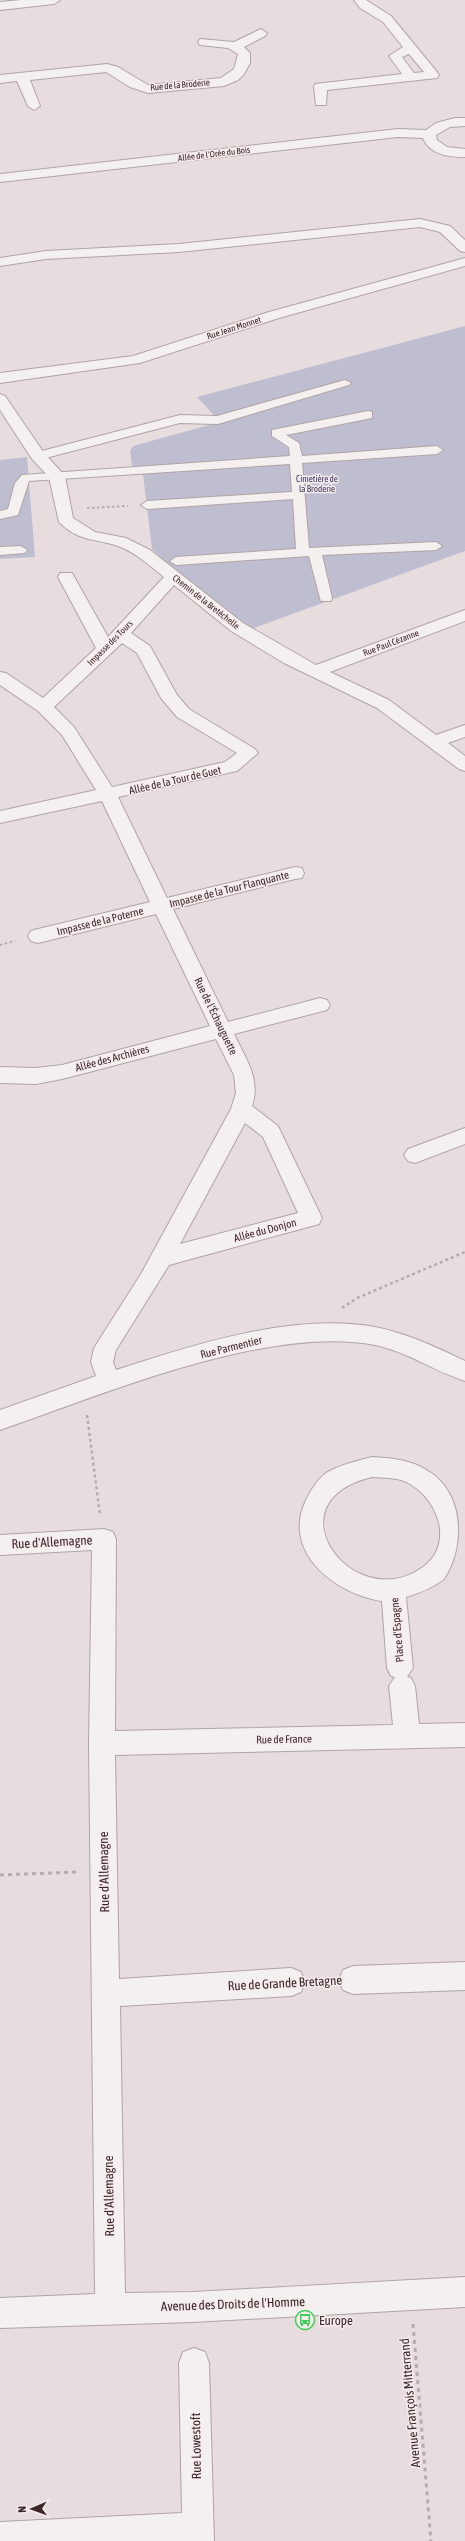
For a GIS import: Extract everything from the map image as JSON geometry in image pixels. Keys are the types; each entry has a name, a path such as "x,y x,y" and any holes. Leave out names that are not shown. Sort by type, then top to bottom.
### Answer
{"street":[{"path":"0,6 54,0"},
{"path":"321,102 320,87 433,75 412,46 387,19 364,5 360,0"},
{"path":"204,42 236,46 262,33"},
{"name":"Rue de la Broderie","path":"0,79 107,68 119,71 128,82 136,87 148,89 224,82 234,77 242,70 245,62 244,53 236,46"},
{"path":"410,77 395,56 412,46"},
{"path":"22,77 34,106"},
{"path":"465,122 443,124 434,128 429,134 429,140 435,146 444,150 465,153"},
{"name":"Allée de l'Orée du Bois","path":"0,178 398,133 429,134"},
{"path":"0,262 46,255 178,248 420,223 445,229 465,248"},
{"name":"Rue Jean Monnet","path":"0,378 135,360 274,315 465,262"},
{"path":"0,399 38,456 57,476"},
{"name":"Chemin de la Bretéchelle","path":"57,476 65,519 79,531 90,536 131,546 175,569 237,627 290,659 383,704 465,765"},
{"name":"Impasse des Tours","path":"44,706 121,634 175,569"},
{"path":"66,578 106,648"},
{"name":"Rue Paul Cézanne","path":"316,671 465,615"},
{"name":"Allée de la Tour de Guet","path":"108,795 231,767 249,753 183,713 170,698 144,650 121,634"},
{"name":"Rue de l'Échauguette","path":"0,677 44,706 68,731 108,795 163,905 244,1075 246,1093 241,1109 161,1258 105,1348 102,1362 109,1380"},
{"path":"434,742 465,731"},
{"path":"0,817 108,795"},
{"name":"Impasse de la Tour Flanquante","path":"163,905 295,873"},
{"name":"Impasse de la Poterne","path":"38,936 163,905"},
{"name":"Allée des Archières","path":"0,1074 36,1076 62,1072 320,1005"},
{"name":"Allée du Donjon","path":"161,1258 311,1218 271,1132 241,1109"},
{"path":"415,1155 465,1136"},
{"name":"Rue Parmentier","path":"0,1420 83,1388 109,1380 240,1344 274,1337 303,1334 361,1334 393,1340 432,1355 465,1372"},
{"name":"Place d'Espagne","path":"372,1467 396,1469 419,1477 435,1489 448,1508 453,1529 450,1550 438,1568 419,1582 393,1592 351,1582 331,1569 319,1555 311,1534 312,1513 319,1497 334,1481 355,1471 372,1467"},
{"name":"Rue d'Allemagne","path":"0,1545 104,1539 102,1743 110,2308"},
{"name":"Place d'Espagne","path":"393,1592 407,1736"},
{"name":"Rue de France","path":"102,1743 465,1735"},
{"name":"Rue de Grande Bretagne","path":"353,1980 465,1976"},
{"name":"Rue de Grande Bretagne","path":"106,1993 291,1982"},
{"name":"Avenue des Droits de l'Homme","path":"0,2313 110,2308 193,2307 465,2292"},
{"name":"Rue Lowestoft","path":"0,2538 198,2535 194,2363"}],"lane":[{"path":"38,456 180,419 218,420 345,383"},
{"path":"326,598 309,552 297,496 295,446 276,433 368,415"},
{"path":"0,515 14,512 24,480 57,476 295,461 437,450"},
{"path":"147,505 297,496"},
{"path":"175,569 309,552 436,546"},
{"path":"0,552 21,550"}],"path":[{"path":"63,510 147,505"},
{"path":"303,1334 357,1298 465,1252"},
{"path":"83,1388 104,1539"},
{"path":"0,1875 104,1871"},
{"name":"Avenue François Mitterrand","path":"411,2295 431,2541"}],"green space":[{"name":"Cimetière de la Broderie","path":"465,326 465,551 246,631 206,602 152,549 142,466 132,466 130,451 133,446 220,422 197,397"},
{"path":"27,457 35,557 0,559 0,460"}],"place":[{"name":"Europe","path":"305,2320"}]}
